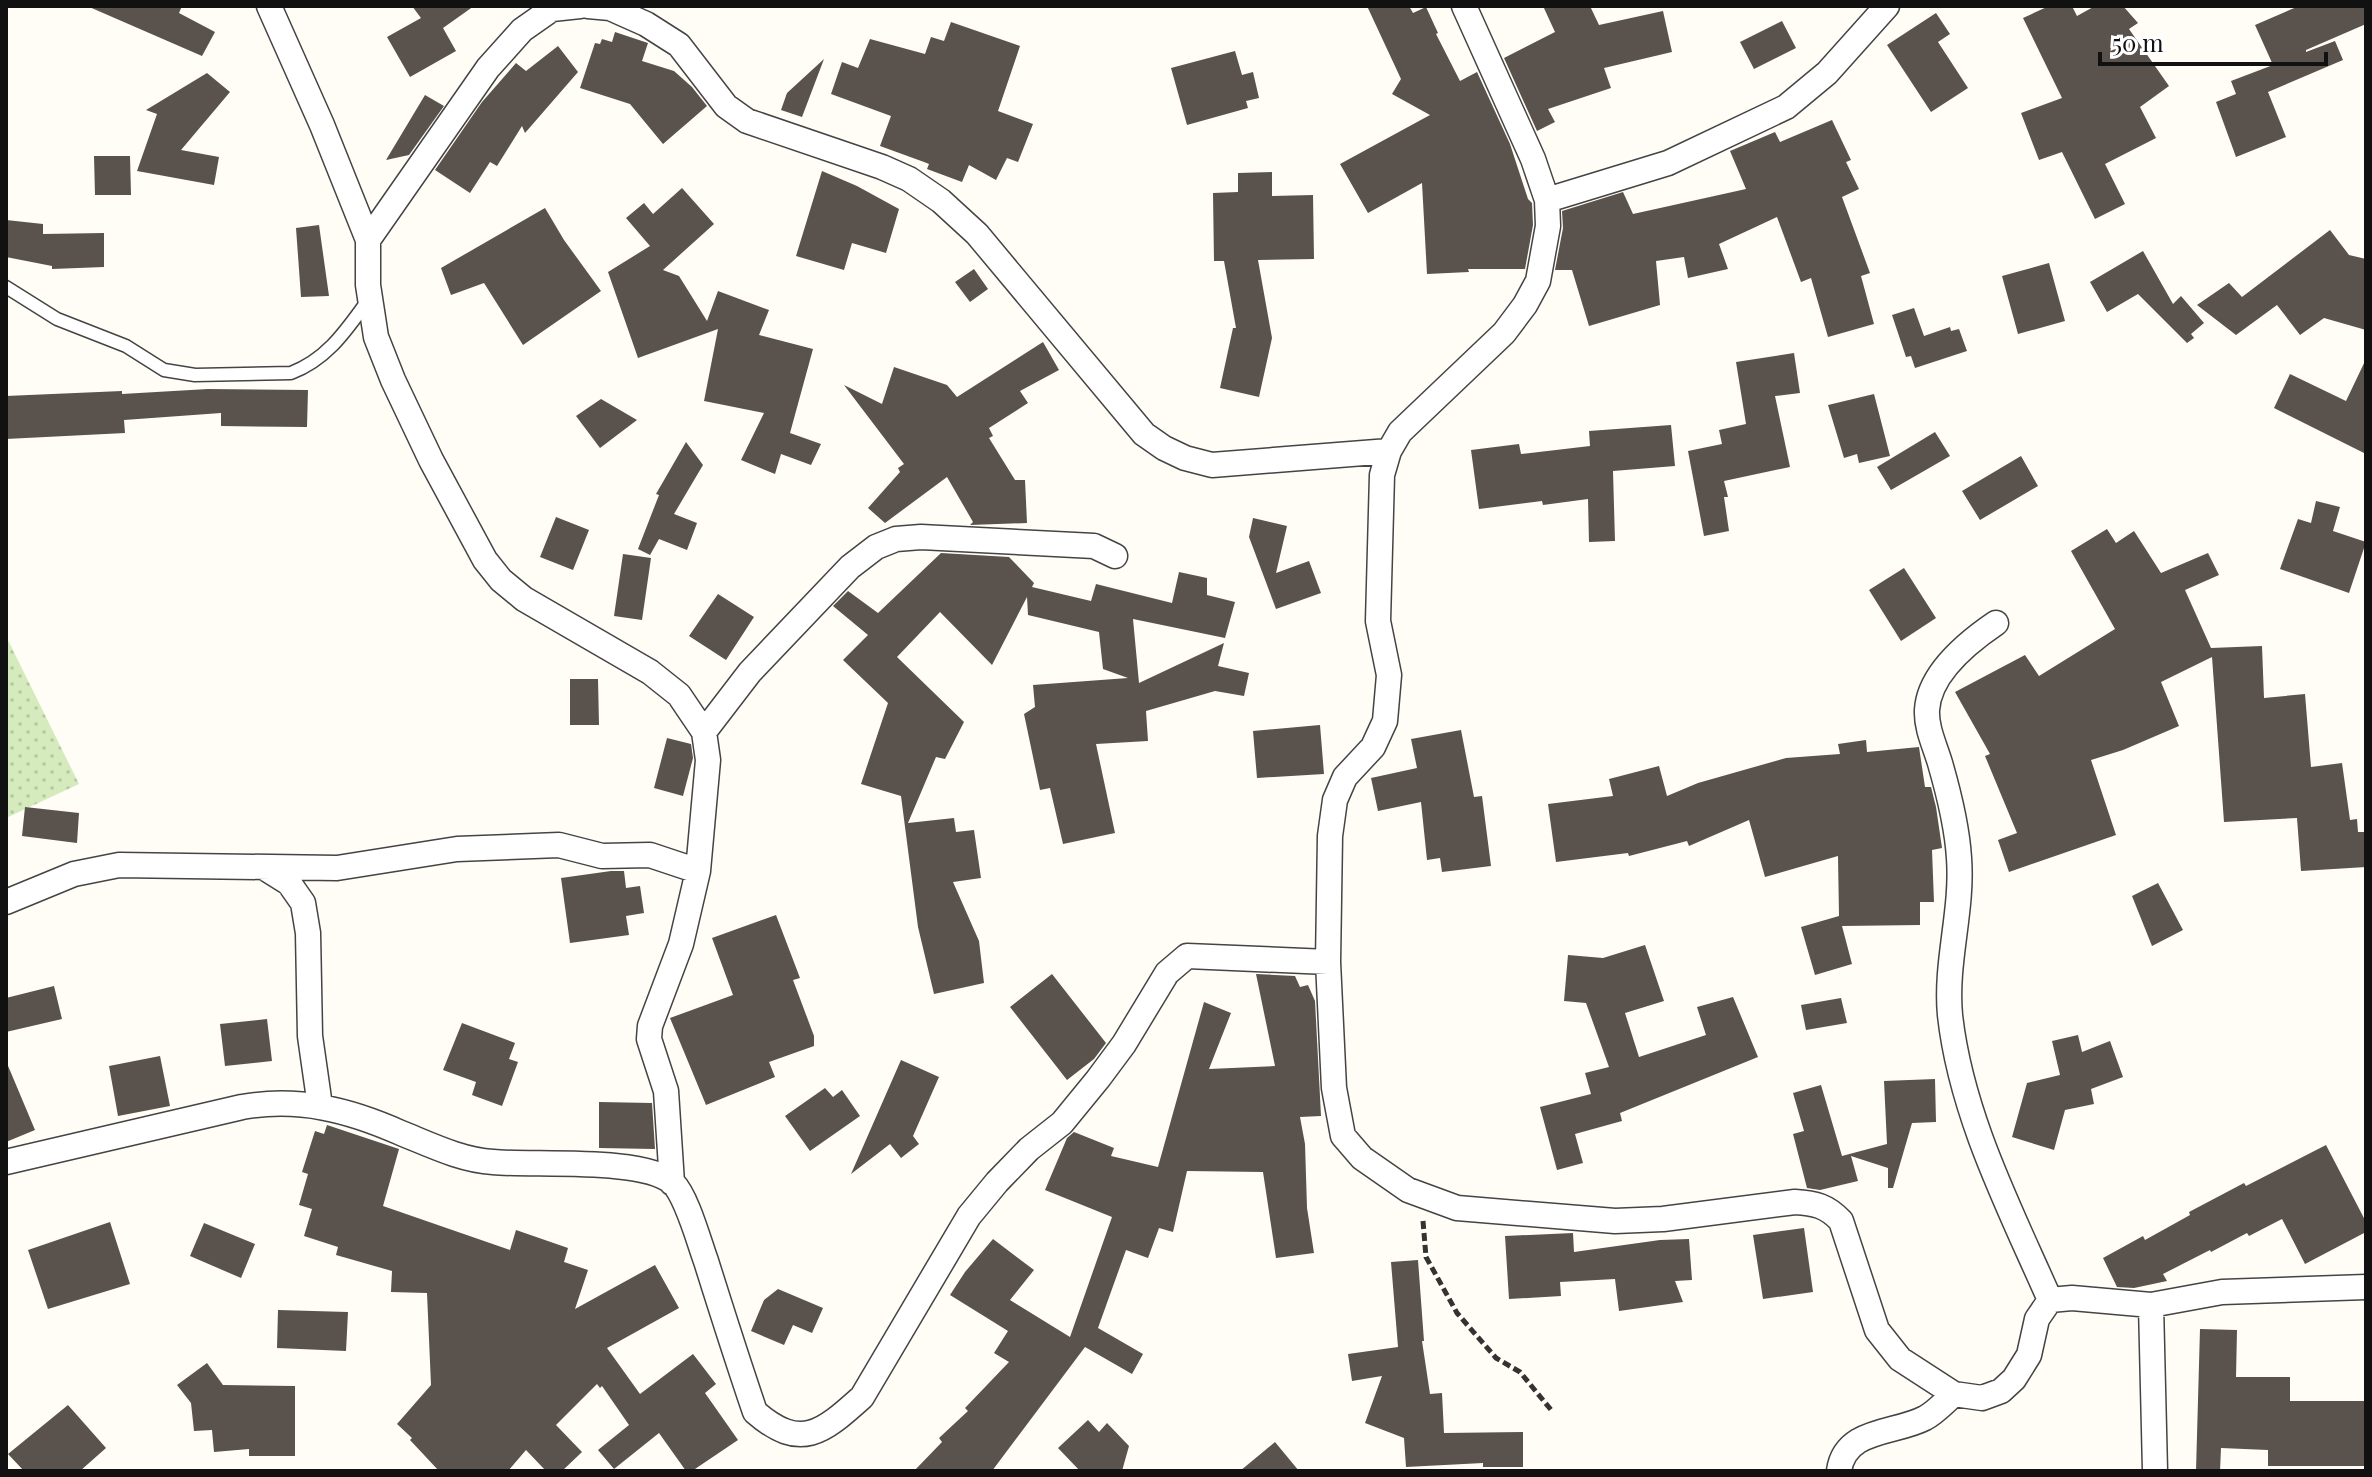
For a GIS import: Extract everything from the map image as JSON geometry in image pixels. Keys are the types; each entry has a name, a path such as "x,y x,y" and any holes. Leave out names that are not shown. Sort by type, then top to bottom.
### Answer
{"street":[{"path":"269,6 322,125 368,240 370,298 376,337 431,460 485,560 501,580 524,599 650,672 679,695 704,732 708,760 698,871 681,944 650,1026 649,1039 666,1091 672,1183 690,1215 755,1412 773,1427 792,1435 815,1432 839,1418 862,1397 969,1216 1029,1149 1062,1123 1124,1044 1167,973 1187,956 1328,962"},
{"path":"368,240 488,68 522,30 554,8 580,6"},
{"path":"588,6 610,8 646,24 679,45 726,106 747,121 882,167 909,179 941,201 977,234 1144,434 1164,448 1185,458 1212,465 1389,451"},
{"path":"1464,6 1533,159 1547,200 1548,226 1538,281 1525,305 1504,333 1400,432 1389,451 1382,475 1378,621 1389,675 1385,721 1373,747 1345,777 1335,800 1330,836 1328,962 1334,1088 1343,1136 1362,1158 1408,1190 1457,1208 1615,1221 1663,1219 1795,1202 1813,1203 1831,1210 1841,1221 1877,1330 1900,1359 1954,1394 1982,1398 2001,1391 2014,1379 2029,1355 2037,1319 2050,1300"},
{"path":"1547,200 1668,163 1786,107 1827,73 1887,6"},
{"path":"704,732 750,672 850,567 876,547 896,539 921,537 1094,546 1115,556"},
{"path":"1996,623 1977,636 1934,684 1927,708 1928,724 1950,798 1959,862 1959,903 1950,961 1950,1014 1964,1087 1992,1166 2050,1300"},
{"path":"6,902 74,874 119,865 337,868 457,849 559,845 602,856 650,855 698,871"},
{"path":"259,865 289,883 303,903 308,933 310,1036 320,1106"},
{"path":"6,1162 274,1101 320,1106 398,1131 440,1151 491,1162 605,1165 641,1170 672,1183"},
{"path":"2050,1300 2072,1298 2151,1305 2222,1292 2366,1287"},
{"path":"2151,1305 2155,1471"},
{"path":"1839,1471 1842,1457 1869,1434 1905,1426 1927,1417 1954,1394"}],"lane":[{"path":"6,287 57,319 126,346 164,370 195,375 291,373 303,369 332,347 370,298"}],"path":[{"path":"1425,1196 1422,1234 1426,1257 1457,1313 1496,1358 1520,1372 1552,1411"}],"green space":[{"path":"6,636 79,784 6,818"}],"building":[{"path":"87,6 182,6 179,13 215,32 202,56"},
{"path":"412,6 474,6 443,28 456,51 410,77 387,37 421,18"},
{"path":"1367,6 1409,6 1413,13 1426,7 1460,81 1477,72 1510,144 1532,203 1533,225 1525,269 1468,269 1469,272 1427,274 1422,183 1368,213 1340,164 1430,115 1392,94 1401,79"},
{"path":"1543,6 1590,6 1599,25 1663,11 1672,52 1604,68 1611,88 1548,109 1555,122 1537,131 1504,58 1555,32"},
{"path":"2049,6 2072,6 2077,16 2095,6 2123,6 2138,23 2129,29 2169,86 2140,107 2156,138 2105,164 2125,204 2095,219 2062,152 2039,160 2021,113 2062,98 2023,18"},
{"path":"2299,6 2366,6 2366,24 2306,50 2335,41 2343,60 2268,92 2286,137 2236,157 2216,102 2236,94 2231,81 2273,65 2255,25"},
{"path":"1936,13 1950,34 1938,42 1968,88 1931,112 1887,45"},
{"path":"1782,21 1796,48 1754,69 1740,42"},
{"path":"951,22 1020,46 998,111 1033,124 1018,162 1007,158 996,180 969,165 962,182 927,169 929,164 880,146 891,116 831,94 842,62 858,68 870,39 925,54 931,37 944,41"},
{"path":"615,32 648,43 642,61 674,71 707,106 663,144 630,104 580,88 595,43 600,44 602,39 612,42"},
{"path":"558,46 578,72 525,133 522,126 497,166 490,162 470,193 435,170 482,102 516,63 526,71"},
{"path":"1235,51 1242,75 1253,72 1259,98 1246,101 1248,108 1187,125 1171,68"},
{"path":"824,59 802,117 781,110 787,93"},
{"path":"207,73 230,92 181,150 219,157 214,185 137,171 157,114 146,110"},
{"path":"425,95 444,106 409,155 386,160"},
{"path":"1832,120 1851,160 1846,162 1859,189 1842,197 1870,273 1861,276 1874,324 1828,337 1811,278 1801,282 1777,217 1719,244 1728,269 1688,278 1684,257 1656,261 1660,305 1589,326 1572,270 1555,270 1563,228 1562,211 1623,192 1633,214 1746,189 1730,151 1775,132 1780,142"},
{"path":"94,156 130,156 131,195 95,195"},
{"path":"822,171 899,209 886,253 852,243 844,270 796,256"},
{"path":"1272,172 1272,196 1313,195 1314,259 1258,260 1272,338 1259,397 1220,388 1233,328 1236,328 1224,261 1214,261 1213,193 1238,192 1238,173"},
{"path":"682,188 714,224 663,270 679,276 707,321 718,291 769,310 759,335 813,349 790,433 821,444 811,465 781,454 775,474 741,460 764,413 704,401 718,329 638,358 608,272 650,246 626,218 644,203 653,214"},
{"path":"545,208 601,291 523,345 484,283 451,295 441,268"},
{"path":"6,220 43,224 43,234 104,233 104,267 52,269 52,266 6,257"},
{"path":"319,225 329,296 301,297 296,228"},
{"path":"2330,230 2349,255 2366,259 2366,330 2324,318 2300,335 2277,305 2236,335 2197,305 2229,283 2242,297"},
{"path":"2143,251 2173,304 2181,296 2204,323 2191,334 2194,338 2187,343 2138,294 2107,312 2090,282"},
{"path":"2049,263 2065,321 2018,334 2002,276"},
{"path":"974,269 988,289 970,302 955,282"},
{"path":"1914,308 1924,336 1950,327 1951,331 1959,329 1967,351 1915,368 1911,356 1906,357 1892,315"},
{"path":"1043,342 1059,370 1020,391 1028,403 989,428 993,436 989,438 1015,480 1025,480 1027,523 970,525 973,522 947,477 885,523 868,508 904,464 844,385 882,404 894,367 947,385 957,397"},
{"path":"1794,353 1800,393 1775,396 1790,467 1724,481 1729,531 1704,536 1688,451 1722,444 1719,430 1746,424 1736,362"},
{"path":"2366,359 2366,454 2274,408 2290,374 2346,401"},
{"path":"208,389 308,390 307,427 221,426 221,413 124,420 125,433 6,439 6,396"},
{"path":"1874,394 1890,456 1859,463 1857,454 1844,458 1828,405"},
{"path":"601,399 637,420 600,448 576,416"},
{"path":"1671,425 1675,466 1613,471 1615,541 1589,542 1588,499 1479,509 1471,450 1519,444 1521,454 1590,446 1589,431"},
{"path":"1935,432 1950,456 1891,490 1877,467"},
{"path":"686,442 703,465 674,514 697,523 687,550 659,539 650,555 638,549 659,495 656,494"},
{"path":"2021,456 2038,486 1980,520 1962,491"},
{"path":"2316,501 2340,507 2333,531 2366,542 2349,593 2280,569 2298,519 2311,523"},
{"path":"556,517 589,530 573,570 540,557"},
{"path":"1253,518 1287,526 1276,573 1309,561 1321,593 1276,609 1249,537"},
{"path":"2107,529 2116,543 2134,531 2161,573 2208,553 2219,575 2185,590 2211,648 2262,646 2264,698 2305,694 2311,767 2342,763 2350,820 2357,819 2358,832 2366,832 2366,867 2301,871 2297,818 2224,822 2212,657 2161,682 2179,726 2091,760 2116,835 2009,872 1998,840 2017,833 1985,756 1990,754 1955,692 2025,655 2039,676 2115,629 2071,551"},
{"path":"941,553 1009,557 1034,583 1032,587 1091,601 1096,584 1172,603 1179,572 1207,578 1207,595 1235,602 1225,638 1133,619 1139,683 1224,643 1218,666 1249,673 1244,696 1215,691 1146,711 1148,741 1096,744 1115,833 1063,844 1050,788 1040,790 1024,714 1035,707 1033,685 1128,678 1103,669 1099,632 1028,615 1027,597 992,665 940,612 897,657 964,722 945,759 936,757 908,823 954,818 956,832 974,830 981,878 953,882 979,941 984,983 934,994 918,927 901,796 861,784 888,703 843,660 868,635 833,606 848,591 878,613"},
{"path":"623,554 651,558 642,620 614,616"},
{"path":"1904,568 1936,618 1901,641 1869,590"},
{"path":"718,594 754,617 726,660 689,636"},
{"path":"570,679 598,679 599,725 570,725"},
{"path":"1320,725 1324,774 1257,778 1253,731"},
{"path":"1461,730 1474,797 1482,796 1491,866 1442,872 1440,858 1427,860 1421,802 1378,811 1371,778 1417,768 1411,739"},
{"path":"667,738 691,744 693,758 683,796 654,788"},
{"path":"1866,740 1867,752 1919,747 1925,787 1931,787 1936,807 1942,848 1932,850 1934,902 1920,902 1920,925 1842,926 1852,964 1815,975 1801,927 1839,916 1838,856 1765,877 1749,820 1689,846 1687,841 1629,856 1628,853 1556,862 1548,804 1613,796 1609,779 1659,766 1667,796 1698,783 1786,758 1840,754 1838,744"},
{"path":"25,807 79,813 77,843 22,836"},
{"path":"624,871 626,888 640,886 644,913 626,916 629,935 570,943 561,878"},
{"path":"2158,883 2183,930 2152,946 2132,896"},
{"path":"776,915 800,978 793,980 814,1036 814,1046 769,1062 775,1077 706,1105 670,1018 733,995 712,938"},
{"path":"1645,945 1664,1001 1625,1013 1639,1057 1706,1035 1697,1007 1733,997 1758,1057 1620,1113 1622,1121 1575,1134 1583,1163 1557,1170 1540,1107 1591,1094 1585,1073 1609,1067 1586,1003 1564,1001 1568,955 1603,958"},
{"path":"1052,974 1106,1043 1094,1059 1067,1080 1010,1007"},
{"path":"1256,974 1295,976 1300,987 1308,985 1315,1001 1321,1116 1300,1117 1314,1253 1276,1258 1263,1172 1187,1171 1173,1232 1159,1228 1148,1258 1126,1250 1098,1328 1143,1354 1132,1374 1085,1347 992,1471 914,1471 942,1442 939,1438 968,1411 965,1408 1009,1362 994,1353 1008,1331 950,1295 965,1272 993,1239 1034,1270 1010,1300 1070,1337 1112,1217 1045,1190 1067,1138 1074,1132 1114,1148 1111,1156 1158,1167 1204,1002 1231,1013 1209,1069 1275,1066"},
{"path":"54,986 62,1019 6,1032 6,998"},
{"path":"1841,998 1847,1023 1806,1030 1801,1005"},
{"path":"267,1019 272,1061 225,1066 220,1024"},
{"path":"462,1023 515,1043 509,1059 518,1062 502,1106 472,1095 476,1082 443,1070"},
{"path":"2078,1035 2082,1052 2110,1041 2123,1077 2091,1089 2094,1104 2065,1110 2054,1150 2012,1137 2027,1083 2060,1075 2052,1041"},
{"path":"160,1056 170,1106 118,1116 109,1066"},
{"path":"901,1060 939,1077 913,1136 919,1144 901,1158 890,1144 851,1174"},
{"path":"6,1061 35,1130 6,1142"},
{"path":"1935,1079 1936,1122 1912,1123 1893,1188 1888,1188 1888,1168 1851,1156 1858,1181 1820,1190 1807,1188 1793,1134 1804,1131 1793,1093 1821,1085 1842,1156 1887,1144 1884,1081"},
{"path":"825,1088 833,1097 842,1090 860,1116 810,1151 785,1116"},
{"path":"599,1102 652,1103 655,1149 599,1148"},
{"path":"327,1125 399,1149 383,1206 510,1250 516,1230 568,1248 564,1262 588,1270 575,1309 655,1265 679,1308 607,1348 640,1394 693,1354 716,1384 705,1393 738,1440 692,1471 686,1471 659,1433 614,1469 598,1450 629,1425 602,1386 600,1388 597,1384 556,1425 582,1452 562,1471 546,1471 526,1450 508,1471 439,1471 397,1424 431,1385 427,1293 391,1292 392,1271 336,1255 338,1247 304,1236 312,1209 299,1205 308,1174 302,1172 315,1131 324,1134"},
{"path":"2326,1145 2366,1222 2366,1232 2305,1264 2282,1219 2163,1274 2167,1281 2134,1288 2117,1287 2103,1258 2143,1236 2145,1240 2244,1183 2246,1186"},
{"path":"110,1222 130,1284 48,1309 28,1250"},
{"path":"204,1223 255,1244 241,1278 190,1256"},
{"path":"1804,1228 1813,1292 1763,1299 1753,1235"},
{"path":"1573,1233 1574,1252 1689,1239 1692,1280 1675,1281 1683,1302 1619,1311 1615,1279 1560,1282 1561,1296 1509,1299 1505,1236"},
{"path":"1418,1260 1422,1341 1430,1394 1442,1393 1444,1433 1523,1432 1523,1467 1483,1467 1483,1463 1406,1467 1404,1438 1365,1423 1382,1376 1352,1381 1348,1354 1398,1347 1391,1262"},
{"path":"778,1289 823,1308 812,1333 793,1325 784,1345 751,1331 764,1300"},
{"path":"278,1310 348,1312 346,1351 277,1348"},
{"path":"2200,1329 2237,1330 2236,1377 2290,1377 2290,1401 2366,1401 2366,1466 2268,1466 2268,1450 2221,1448 2220,1471 2196,1471"},
{"path":"207,1363 223,1385 295,1386 295,1456 249,1456 249,1449 214,1452 212,1430 194,1431 191,1403 177,1385"},
{"path":"68,1405 106,1448 80,1471 24,1471 8,1454"},
{"path":"1088,1420 1099,1432 1107,1423 1129,1446 1122,1471 1080,1471 1058,1448"},
{"path":"1275,1442 1299,1471 1240,1471"}]}
